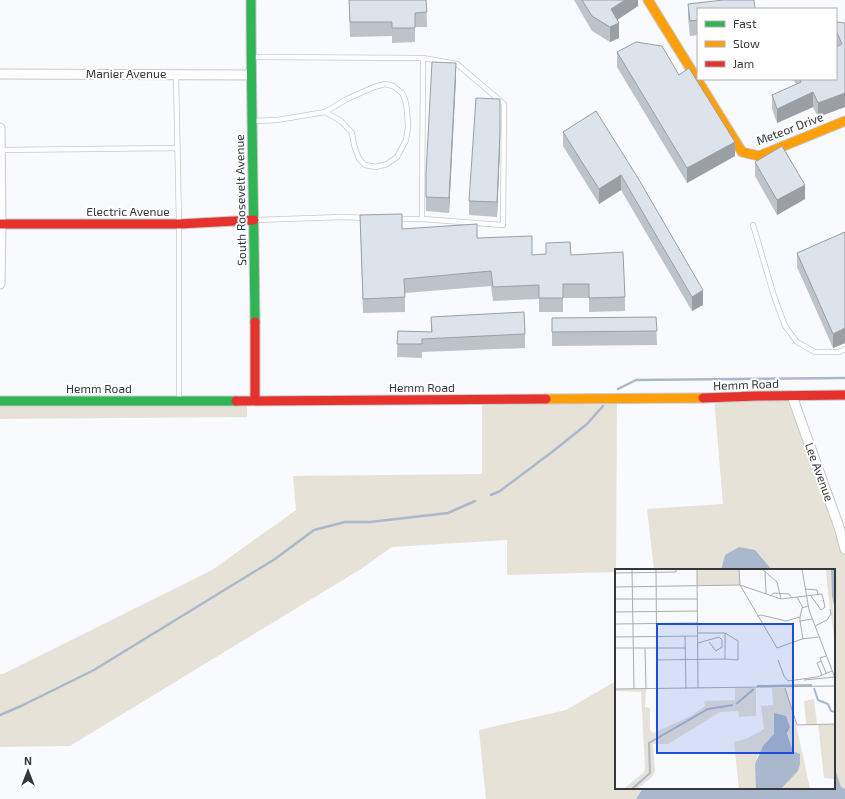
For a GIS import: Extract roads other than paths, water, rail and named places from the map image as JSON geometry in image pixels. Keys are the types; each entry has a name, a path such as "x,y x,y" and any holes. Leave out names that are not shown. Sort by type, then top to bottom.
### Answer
{"street":[{"name":"South Roosevelt Avenue","path":"251,0 255,400"},
{"name":"Meteor Drive","path":"648,0 697,80"},
{"name":"Manier Avenue","path":"0,74 251,75"},
{"name":"Meteor Drive","path":"697,80 742,152 759,156 845,121"},
{"path":"0,128 0,284"},
{"name":"Electric Avenue","path":"1,224 179,224 254,220"},
{"name":"Hemm Road","path":"0,401 714,398 845,394"},
{"name":"Lee Avenue","path":"792,396 839,527 845,550"}],"lane":[{"path":"251,57 423,58 457,64 504,104 503,225 422,219 392,219"},
{"path":"422,219 423,58"},
{"path":"176,74 179,224 179,401"},
{"path":"252,121 277,120 325,112 347,99 374,87 385,84 392,86 402,93 405,99 408,127 406,140 397,157 387,164 376,168 365,165 359,159 352,133 341,121 325,112"},
{"path":"0,150 178,148"},
{"path":"254,220 343,217 370,219"},
{"path":"753,226 785,326 796,342 815,352 839,352 845,349"}],"water":[{"path":"739,547 755,550 771,569 721,569 725,555"},
{"path":"835,768 841,787 845,789 845,799 636,799 642,789 835,789"}],"waterway":[{"path":"618,389 636,380 845,378"},
{"path":"491,495 500,491 552,452 587,424 603,406"},
{"path":"0,715 94,670 275,559 314,530 345,522 370,522 448,513 475,501"}]}
